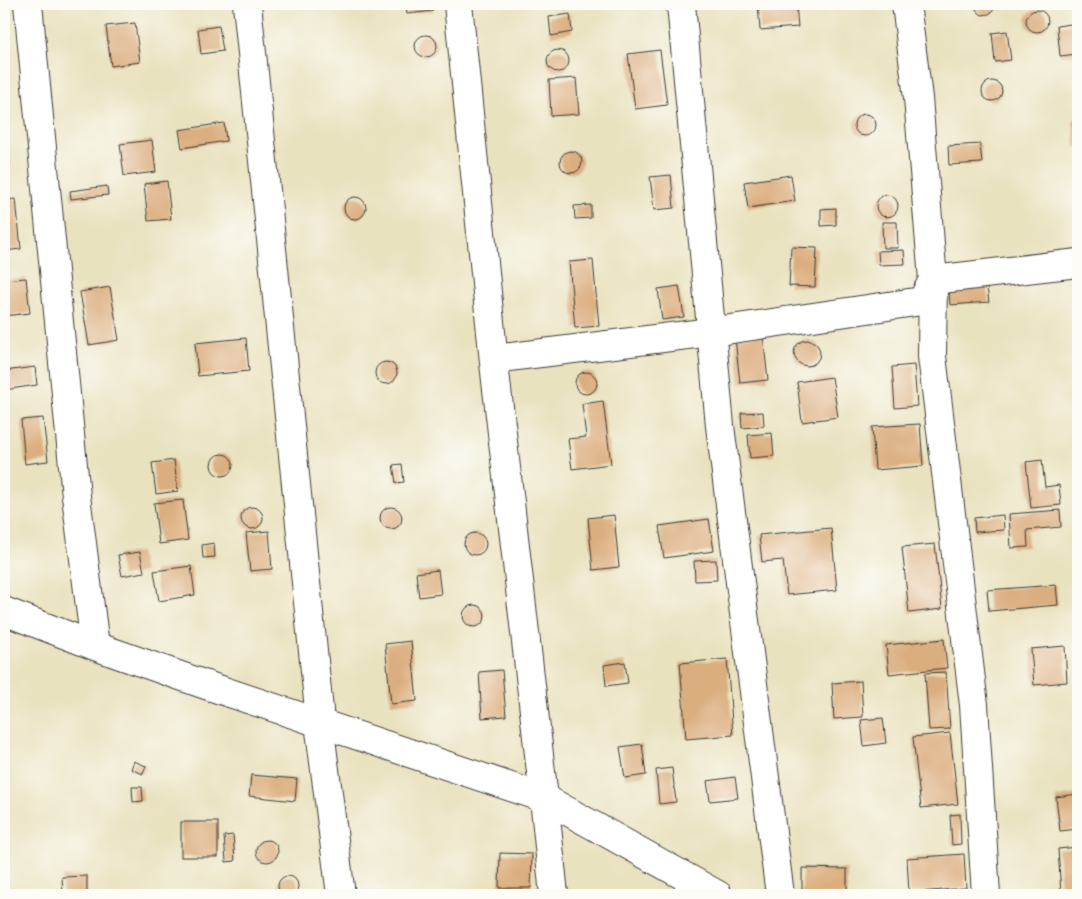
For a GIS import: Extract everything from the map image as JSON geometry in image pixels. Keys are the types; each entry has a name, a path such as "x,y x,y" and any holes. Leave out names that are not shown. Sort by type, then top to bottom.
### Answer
{"street":[{"path":"28,4 76,496 95,646"},
{"path":"247,4 319,722 341,895"},
{"path":"458,4 494,359 554,895"},
{"path":"681,4 720,426 780,895"},
{"path":"906,4 918,98 933,280 932,356 974,705 986,895"},
{"path":"933,280 1078,263"},
{"path":"494,359 711,332 922,301 933,280"},
{"path":"4,611 95,646 206,685 544,798 718,895"}],"building":[{"path":"406,4 432,4 433,11 407,14"},
{"path":"758,4 796,4 798,27 760,30"},
{"path":"974,4 996,4 996,6 989,14 982,15 977,11"},
{"path":"1037,10 1045,13 1048,21 1045,29 1037,32 1029,29 1026,21 1029,13"},
{"path":"570,14 572,32 551,36 549,17"},
{"path":"135,23 140,62 111,66 106,26"},
{"path":"1078,23 1078,54 1060,56 1057,26"},
{"path":"219,26 223,51 201,54 198,29"},
{"path":"1007,31 1011,60 995,62 992,33"},
{"path":"426,35 434,38 437,46 434,54 426,57 418,54 415,46 418,38"},
{"path":"558,50 566,53 569,61 566,69 558,72 550,69 547,61 550,53"},
{"path":"660,50 667,105 635,109 628,54"},
{"path":"576,78 579,114 551,116 549,80"},
{"path":"992,81 999,84 1002,91 999,98 992,101 985,98 982,91 985,84"},
{"path":"865,114 873,117 876,125 873,133 865,136 857,133 854,125 857,117"},
{"path":"1073,120 1078,120 1078,147 1075,147"},
{"path":"224,123 226,141 182,148 179,130"},
{"path":"4,130 6,130 10,163 4,163"},
{"path":"152,140 156,172 124,176 120,144"},
{"path":"980,144 982,163 949,165 948,146"},
{"path":"571,151 579,154 582,162 579,170 571,173 563,170 560,162 563,154"},
{"path":"671,175 674,208 654,210 650,177"},
{"path":"791,175 795,201 748,208 744,182"},
{"path":"167,181 171,219 148,221 144,184"},
{"path":"107,186 108,195 71,199 70,191"},
{"path":"887,195 895,198 898,206 895,214 887,217 879,214 876,206 879,198"},
{"path":"355,197 363,200 366,208 363,216 355,219 347,216 344,208 347,200"},
{"path":"16,199 21,249 4,251 4,200"},
{"path":"591,205 591,218 575,219 574,206"},
{"path":"836,208 836,225 821,226 821,209"},
{"path":"882,222 897,222 898,248 883,248"},
{"path":"791,247 817,248 815,287 789,286"},
{"path":"904,250 905,264 879,265 878,251"},
{"path":"593,260 599,326 575,328 569,262"},
{"path":"26,278 30,313 4,316 4,280"},
{"path":"679,286 684,317 662,320 658,289"},
{"path":"110,287 119,340 89,345 80,292"},
{"path":"987,287 989,302 950,305 949,291"},
{"path":"763,335 768,380 740,383 735,338"},
{"path":"246,338 249,371 198,376 195,343"},
{"path":"807,340 816,344 820,353 816,362 807,366 798,362 794,353 798,344"},
{"path":"386,362 394,365 397,373 394,381 386,384 378,381 375,373 378,365"},
{"path":"914,365 917,406 895,408 892,367"},
{"path":"35,367 37,385 4,390 4,371"},
{"path":"586,372 594,375 597,383 594,391 586,394 578,391 575,383 578,375"},
{"path":"832,377 838,417 802,422 797,382"},
{"path":"603,401 611,464 572,469 568,439 586,437 582,404"},
{"path":"763,412 764,426 742,428 741,413"},
{"path":"43,418 48,461 25,464 21,420"},
{"path":"920,424 923,466 875,470 872,427"},
{"path":"772,433 774,456 750,458 748,435"},
{"path":"222,454 230,457 233,465 230,473 222,476 214,473 211,465 214,457"},
{"path":"174,460 178,491 156,494 152,463"},
{"path":"1042,460 1045,487 1059,485 1061,505 1031,508 1026,462"},
{"path":"402,464 404,482 396,483 393,465"},
{"path":"183,500 188,540 159,544 154,503"},
{"path":"252,507 260,510 263,518 260,526 252,529 244,526 241,518 244,510"},
{"path":"391,507 399,510 402,518 399,526 391,529 383,526 380,518 383,510"},
{"path":"1060,510 1061,527 1027,530 1028,547 1011,548 1009,514"},
{"path":"614,515 619,567 593,570 588,518"},
{"path":"1003,515 1004,530 975,532 974,518"},
{"path":"709,519 714,551 664,558 659,526"},
{"path":"831,528 837,590 787,595 783,560 762,562 759,535"},
{"path":"269,531 272,569 250,571 246,533"},
{"path":"475,533 483,536 486,544 483,552 475,555 467,552 464,544 467,536"},
{"path":"214,543 215,557 203,558 202,545"},
{"path":"935,544 942,609 909,613 902,547"},
{"path":"140,552 144,572 122,576 118,555"},
{"path":"716,560 717,580 695,581 694,561"},
{"path":"191,566 195,595 159,601 154,571"},
{"path":"438,570 441,594 419,597 416,573"},
{"path":"1056,585 1058,605 989,611 987,590"},
{"path":"474,605 482,608 485,616 482,624 474,627 466,624 463,616 466,608"},
{"path":"944,639 947,668 889,674 886,645"},
{"path":"411,641 417,701 391,704 385,644"},
{"path":"1065,646 1067,682 1034,685 1031,649"},
{"path":"727,659 733,735 686,739 680,663"},
{"path":"625,662 628,683 606,686 604,665"},
{"path":"502,670 506,716 482,718 479,672"},
{"path":"946,672 950,729 929,730 925,673"},
{"path":"861,681 863,717 834,719 832,683"},
{"path":"883,718 886,743 864,746 861,720"},
{"path":"950,733 958,804 921,808 913,737"},
{"path":"642,744 646,775 625,778 620,747"},
{"path":"134,761 146,766 143,774 131,769"},
{"path":"672,768 676,802 659,804 656,770"},
{"path":"251,775 297,779 295,801 249,796"},
{"path":"735,777 738,798 710,801 707,781"},
{"path":"132,787 142,787 143,801 133,802"},
{"path":"1078,794 1078,829 1060,831 1056,797"},
{"path":"960,814 961,844 952,845 950,815"},
{"path":"181,822 218,822 218,857 181,857"},
{"path":"233,835 235,861 226,862 224,836"},
{"path":"267,840 275,843 278,851 275,859 267,862 259,859 256,851 259,843"},
{"path":"1078,847 1078,892 1061,893 1058,849"},
{"path":"500,853 532,854 531,888 499,888"},
{"path":"964,854 966,888 909,893 907,858"},
{"path":"802,868 847,869 847,895 802,895"},
{"path":"87,876 87,895 63,895 62,877"},
{"path":"284,876 292,876 298,882 298,890 292,896 284,896 278,890 278,882"}]}
